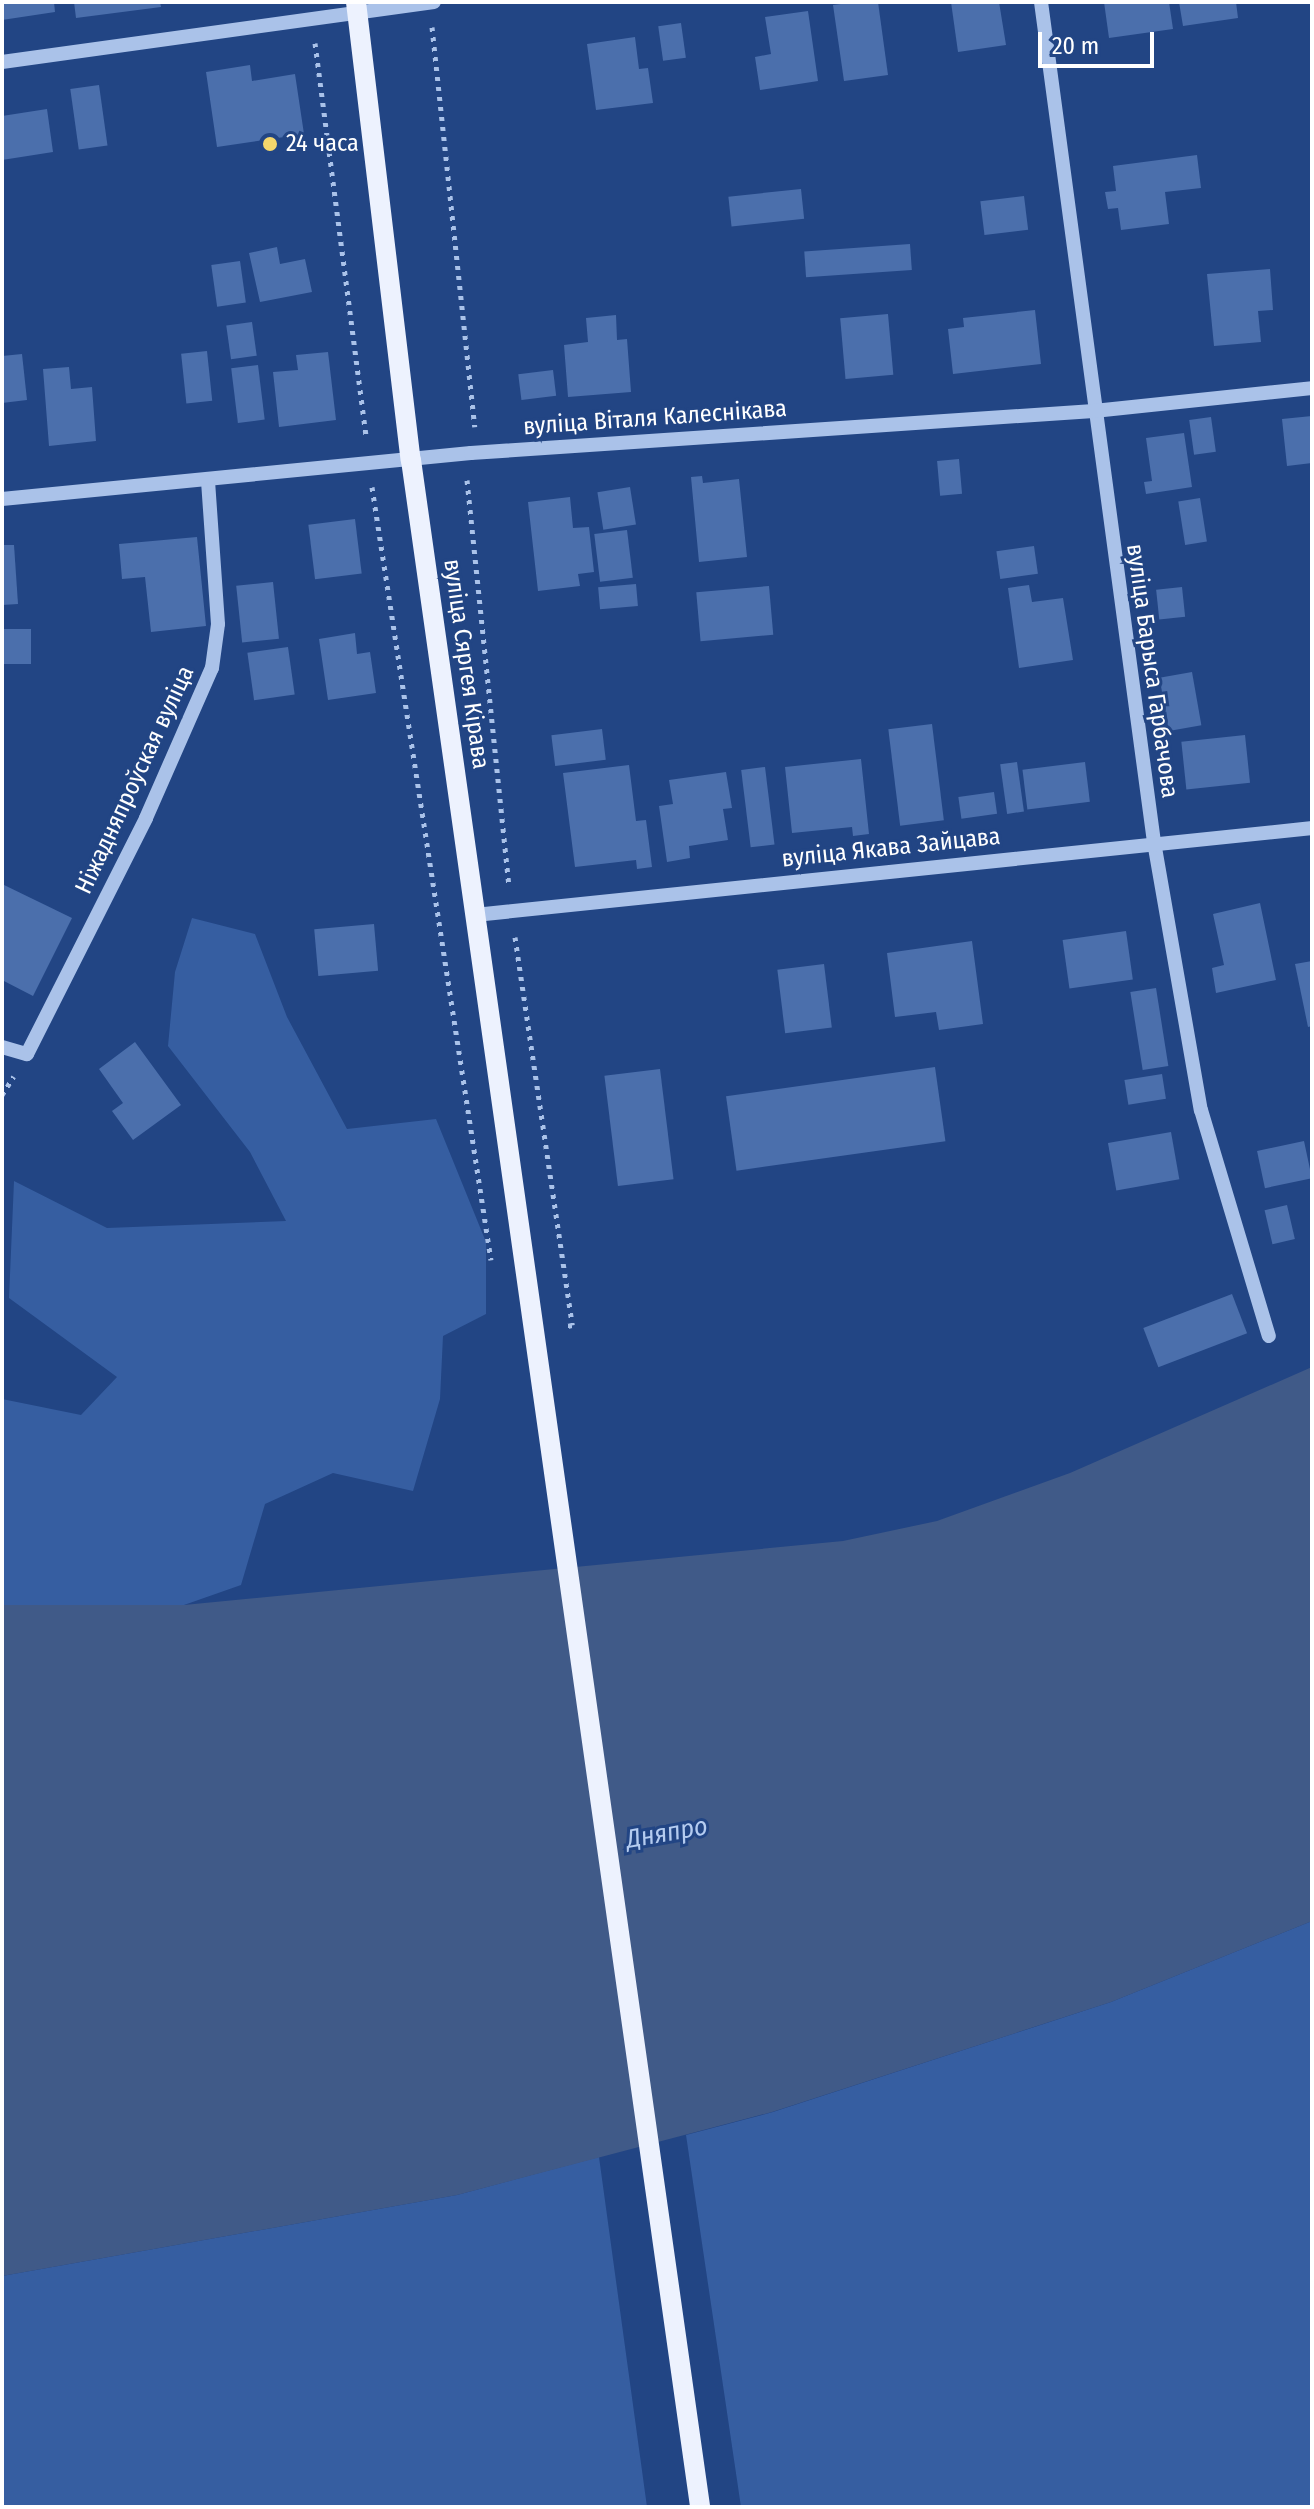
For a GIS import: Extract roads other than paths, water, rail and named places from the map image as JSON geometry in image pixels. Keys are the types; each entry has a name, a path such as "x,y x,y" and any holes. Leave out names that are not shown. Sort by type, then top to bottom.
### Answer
{"main road":[{"name":"вуліца Сяргея Кірава","path":"356,7 411,460 700,2507"}],"street":[{"path":"2,62 312,19 356,7 434,2"},
{"name":"вуліца Барыса Гарбачова","path":"1041,2 1154,842 1201,1110 1269,1336"},
{"name":"вуліца Віталя Калеснікава","path":"2,499 208,482 471,453 1094,411 1312,388"},
{"name":"Ніжадняпроўская вуліца","path":"2,1047 27,1054 146,818 212,668 218,624 208,482"},
{"name":"вуліца Якава Зайцава","path":"475,915 1154,842 1312,828"}],"water":[{"name":"Дняпро","path":"1312,1367 1312,1921 1111,2002 772,2112 457,2195 2,2276 2,1605 184,1605 843,1541 937,1521 1070,1473"}],"place":[{"name":"24 часа","path":"270,144"}]}
